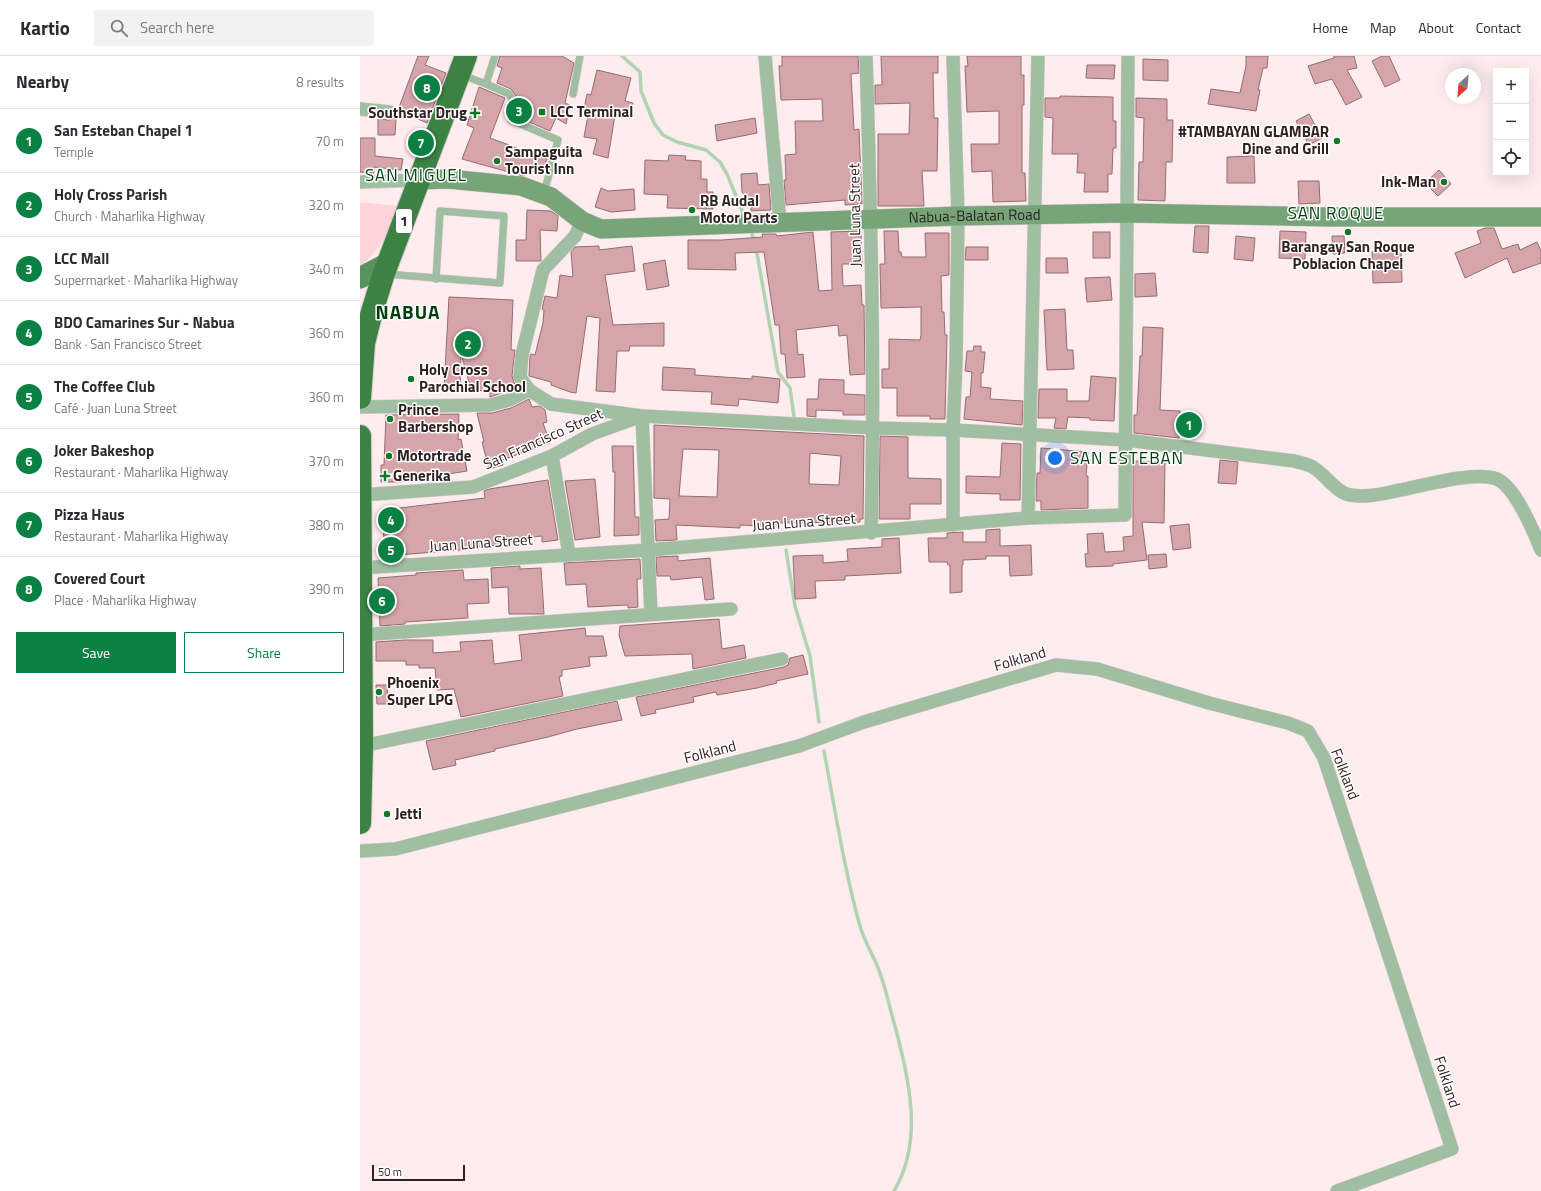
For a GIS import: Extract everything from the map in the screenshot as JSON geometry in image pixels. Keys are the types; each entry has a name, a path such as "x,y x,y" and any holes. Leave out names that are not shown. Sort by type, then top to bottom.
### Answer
{"highway":[{"name":"1","path":"360,398 364,324 463,65"},
{"path":"360,436 360,635 362,746 360,823"}],"main road":[{"name":"Nabua-Balatan Road","path":"420,180 448,179 521,186 552,197 582,221 601,229 1034,214 1127,213 1329,217 1541,217"},
{"path":"360,278 386,268"}],"street":[{"path":"765,56 780,222"},
{"name":"Juan Luna Street","path":"360,568 649,550 871,532 874,428 871,220 866,56"},
{"path":"953,56 958,216 956,361 953,430 953,525"},
{"path":"1028,518 1038,56"},
{"path":"871,532 1028,518 1125,515 1128,56"},
{"path":"360,109 390,112"},
{"path":"360,182 420,180"},
{"path":"582,221 575,236 543,270 522,355 520,377 529,390 551,404 642,416 874,428 953,430 1126,440 1294,461 1314,467 1332,484 1348,495 1368,497 1483,476 1498,480 1505,486 1528,517 1541,550"},
{"path":"360,407 490,405 509,400 529,390"},
{"path":"642,416 651,614"},
{"name":"San Francisco Street","path":"361,501 473,487 552,456 592,434 642,416"},
{"path":"552,456 569,554"},
{"path":"360,635 731,609"},
{"path":"362,746 782,659"},
{"name":"Folkland","path":"360,851 395,849 799,746 864,722 1056,665 1097,669 1209,703 1288,723 1308,731 1324,758 1452,1149 1337,1191"}],"lane":[{"path":"486,84 495,56"},
{"path":"573,94 580,56"},
{"path":"463,65 486,84 509,94 515,104 511,120 558,140 544,194"},
{"path":"386,268 436,279 500,283 504,216 440,211 436,279"}],"shaded area":[{"path":"360,202 397,206 394,222 390,231 379,247 360,267"}],"building":[{"path":"418,56 429,56 425,65 446,73 427,123 398,110"},
{"path":"500,56 562,56 574,63 565,103 570,105 566,124 556,118 550,131 520,118 525,100 516,96 511,89 497,83 502,68 497,66"},
{"path":"782,56 858,56 859,73 851,74 854,130 859,129 862,204 845,205 845,200 786,205 784,180 786,180 785,155 796,154 795,121 823,121 822,99 781,100 779,66 782,66"},
{"path":"881,56 938,56 938,73 933,73 934,118 938,118 937,171 922,171 924,206 878,206 878,134 909,134 910,103 875,104 875,85 882,85"},
{"path":"967,56 1021,56 1021,75 1024,75 1024,105 1022,105 1022,173 1025,173 1026,201 993,202 992,171 972,172 971,144 999,144 999,111 967,112 965,66 968,66"},
{"path":"1246,56 1268,56 1267,68 1263,68 1258,90 1260,90 1256,111 1208,104 1211,89 1240,93 1246,66"},
{"path":"1334,56 1354,56 1357,68 1347,70 1362,97 1346,105 1332,79 1315,84 1308,66 1334,58"},
{"path":"1382,56 1389,56 1400,80 1385,87 1372,61"},
{"path":"1143,59 1168,60 1168,81 1143,80"},
{"path":"1087,65 1115,65 1114,79 1086,78"},
{"path":"597,70 631,78 625,101 633,103 630,118 615,115 608,158 593,154 597,139 584,137 589,110 584,109 587,94 591,95"},
{"path":"479,87 505,98 490,138 547,159 541,175 528,169 524,176 462,159 474,128 467,125"},
{"path":"1060,96 1113,97 1113,121 1116,121 1116,148 1113,148 1112,174 1108,174 1108,192 1084,192 1085,173 1077,173 1078,154 1052,154 1053,118 1045,117 1045,98 1060,98"},
{"path":"1136,98 1167,99 1167,120 1173,120 1172,162 1166,162 1165,201 1138,200 1139,162 1143,162 1144,118 1136,117"},
{"path":"1309,114 1322,138 1309,145 1296,121"},
{"path":"396,117 395,135 378,135 378,119 390,120"},
{"path":"755,118 757,133 717,141 715,125"},
{"path":"360,138 375,138 375,156 403,159 401,170 374,167 374,173 360,172"},
{"path":"669,155 686,156 685,160 701,161 701,179 707,179 707,192 713,192 713,209 667,208 668,195 644,194 645,160 668,161"},
{"path":"1254,156 1255,183 1227,183 1227,157"},
{"path":"1439,170 1451,184 1438,196 1425,183"},
{"path":"757,173 758,185 769,184 771,210 751,211 751,201 746,198 742,192 741,174"},
{"path":"1298,181 1319,181 1320,203 1299,204"},
{"path":"601,188 608,191 634,189 635,210 611,212 595,207"},
{"path":"527,210 551,211 558,216 557,231 540,230 541,261 516,261 516,240 526,240"},
{"path":"1195,226 1209,226 1208,253 1193,252"},
{"path":"1485,228 1494,228 1502,249 1518,244 1520,250 1537,242 1541,251 1541,263 1513,273 1507,258 1465,278 1455,253 1481,243 1477,231"},
{"path":"861,231 862,264 842,264 843,286 861,285 862,305 864,305 865,374 850,375 847,335 839,336 838,325 796,330 798,355 803,354 805,377 787,378 785,354 781,354 779,325 775,325 764,252 735,253 736,270 688,269 688,240 722,240 763,237 762,234 776,234 777,236 813,232 819,291 832,290 831,232"},
{"path":"884,231 898,231 899,252 901,252 902,257 926,257 925,233 949,233 949,275 941,276 942,312 944,312 945,335 947,335 945,419 930,419 930,416 897,416 897,388 882,388 882,369 889,369 889,339 920,340 921,335 921,307 881,308 880,264 885,264"},
{"path":"1280,231 1306,232 1305,259 1279,258"},
{"path":"1093,232 1110,232 1110,258 1093,258"},
{"path":"1236,236 1255,238 1253,261 1234,259"},
{"path":"1332,236 1344,236 1345,253 1333,254"},
{"path":"599,246 599,250 632,246 635,271 605,275 613,325 664,323 664,346 630,346 629,351 617,351 615,392 596,391 600,318 587,316 576,393 570,392 551,385 551,382 529,376 530,356 531,354 535,355 543,323 544,310 542,309 545,296 557,298 560,275 573,277 571,252 575,247"},
{"path":"966,247 988,247 988,260 965,260"},
{"path":"1401,251 1402,282 1373,283 1372,252"},
{"path":"1046,258 1067,258 1068,273 1046,273"},
{"path":"665,260 669,286 647,290 643,264"},
{"path":"1155,273 1157,296 1135,297 1135,274"},
{"path":"1110,277 1112,300 1087,302 1085,278"},
{"path":"449,297 513,300 511,350 515,350 512,376 516,388 490,397 490,391 471,390 461,353 460,389 444,388"},
{"path":"1065,309 1067,350 1073,350 1074,369 1047,370 1044,310"},
{"path":"1143,327 1163,328 1160,410 1180,411 1179,438 1134,433 1134,415 1137,415"},
{"path":"974,346 981,346 981,352 985,352 983,373 981,373 981,387 991,388 990,399 1023,401 1022,425 964,419 966,397 970,397 972,372 965,371 967,351 973,351"},
{"path":"663,367 695,369 695,375 752,379 752,376 780,379 778,403 739,399 738,406 711,404 712,392 662,390"},
{"path":"1091,376 1116,378 1114,421 1068,417 1066,429 1054,428 1056,418 1038,418 1039,389 1067,389 1067,401 1089,401"},
{"path":"819,379 844,380 844,394 865,395 865,415 843,415 843,411 816,410 816,417 807,416 807,399 818,399"},
{"path":"529,399 532,407 540,406 545,410 547,422 543,423 550,443 502,460 503,465 489,469 477,413 492,413 511,408"},
{"path":"459,414 458,440 461,439 467,471 399,482 381,482 381,465 384,465 386,415"},
{"path":"654,425 864,436 863,519 860,519 860,522 779,523 779,527 740,525 740,528 676,525 677,540 656,541 655,520 669,519 670,499 654,498","holes":["683,449 719,450 717,497 679,496","810,453 841,456 839,485 809,484"]},
{"path":"880,436 908,437 908,478 941,479 941,504 910,504 910,519 879,519"},
{"path":"1002,443 1021,444 1020,500 1000,500 1000,494 966,493 966,476 1000,477"},
{"path":"612,446 633,446 635,517 639,517 639,535 614,536 615,472 613,472"},
{"path":"1041,448 1088,452 1086,476 1088,476 1088,508 1041,510 1041,501 1036,501 1037,473 1040,473"},
{"path":"1220,460 1238,462 1236,484 1218,483"},
{"path":"1133,461 1165,462 1164,523 1142,522 1147,560 1113,564 1113,566 1086,567 1085,554 1088,553 1087,534 1103,533 1105,552 1124,551 1123,537 1133,536"},
{"path":"595,479 600,537 575,540 565,481"},
{"path":"548,480 558,540 542,542 542,536 515,539 515,541 500,542 500,545 473,547 473,549 385,556 382,510 485,498 484,491 489,489"},
{"path":"1189,524 1191,548 1173,550 1170,526"},
{"path":"1000,529 1000,546 1031,545 1032,575 1010,576 1009,556 986,556 986,559 963,560 962,592 950,593 950,565 948,565 947,562 929,562 928,538 947,538 947,533 963,532 963,542 986,542 986,530"},
{"path":"899,538 901,573 845,576 845,580 815,581 816,598 795,599 793,556 823,555 823,563 848,561 847,549 882,547 882,539"},
{"path":"1166,554 1167,567 1149,569 1148,555"},
{"path":"678,556 678,561 710,558 714,599 705,600 702,577 671,580 670,576 657,576 656,557"},
{"path":"640,559 641,579 637,579 638,607 628,608 628,605 588,607 586,584 566,585 564,563"},
{"path":"520,566 520,569 541,568 544,614 509,614 508,587 492,588 491,568"},
{"path":"463,570 464,580 488,579 489,603 467,604 468,618 405,622 405,624 380,626 378,578 416,575 416,573"},
{"path":"719,619 722,649 744,645 746,658 693,669 692,654 625,656 619,635 620,626"},
{"path":"585,628 586,636 603,636 607,656 589,657 590,666 562,670 562,676 559,677 563,696 461,717 454,689 437,690 435,668 419,668 419,665 406,665 406,661 376,661 376,642 405,640 433,640 433,653 461,651 460,642 492,640 494,664 522,660 519,635"},
{"path":"803,655 808,674 776,681 777,683 757,688 717,695 716,692 693,697 694,702 655,710 656,713 641,716 636,697 784,667 788,665 790,658"},
{"path":"376,685 387,685 388,704 377,704"},
{"path":"617,701 622,720 577,729 495,749 495,751 455,760 456,765 433,770 426,741"}],"waterway":[{"path":"622,56 640,72 641,91 654,123 663,135 677,142 706,150 720,162 727,174 745,218"},
{"path":"750,229 755,242"},
{"path":"756,248 778,372 790,388 794,417"},
{"path":"786,550 795,606 810,656 819,722"},
{"path":"824,751 840,839 854,904 862,933 879,970 885,989 909,1089 911,1110 909,1152 903,1172 894,1191"}],"place":[{"name":"Covered Court","path":"427,88"},
{"name":"LCC Mall","path":"519,111"},
{"name":"LCC Terminal","path":"542,112"},
{"name":"Southstar Drug","path":"475,113"},
{"name":"#TAMBAYAN GLAMBAR Dine and Grill","path":"1337,141"},
{"name":"Pizza Haus","path":"421,143"},
{"name":"Sampaguita Tourist Inn","path":"497,161"},
{"name":"Ink-Man","path":"1444,182"},
{"name":"RB Audal Motor Parts","path":"692,210"},
{"name":"Barangay San Roque Poblacion Chapel","path":"1348,232"},
{"name":"Holy Cross Parish","path":"468,344"},
{"name":"Holy Cross Parochial School","path":"411,379"},
{"name":"Prince Barbershop","path":"390,419"},
{"name":"San Esteban Chapel 1","path":"1189,425"},
{"name":"Motortrade","path":"389,456"},
{"name":"Generika","path":"385,476"},
{"name":"BDO Camarines Sur - Nabua","path":"391,520"},
{"name":"The Coffee Club","path":"391,550"},
{"name":"Joker Bakeshop","path":"382,601"},
{"name":"Phoenix Super LPG","path":"379,692"},
{"name":"Jetti","path":"387,814"}],"district":[{"name":"SAN MIGUEL","path":"416,175"},
{"name":"SAN ROQUE","path":"1336,213"},
{"name":"NABUA","path":"408,312"},
{"name":"SAN ESTEBAN","path":"1127,458"}]}
